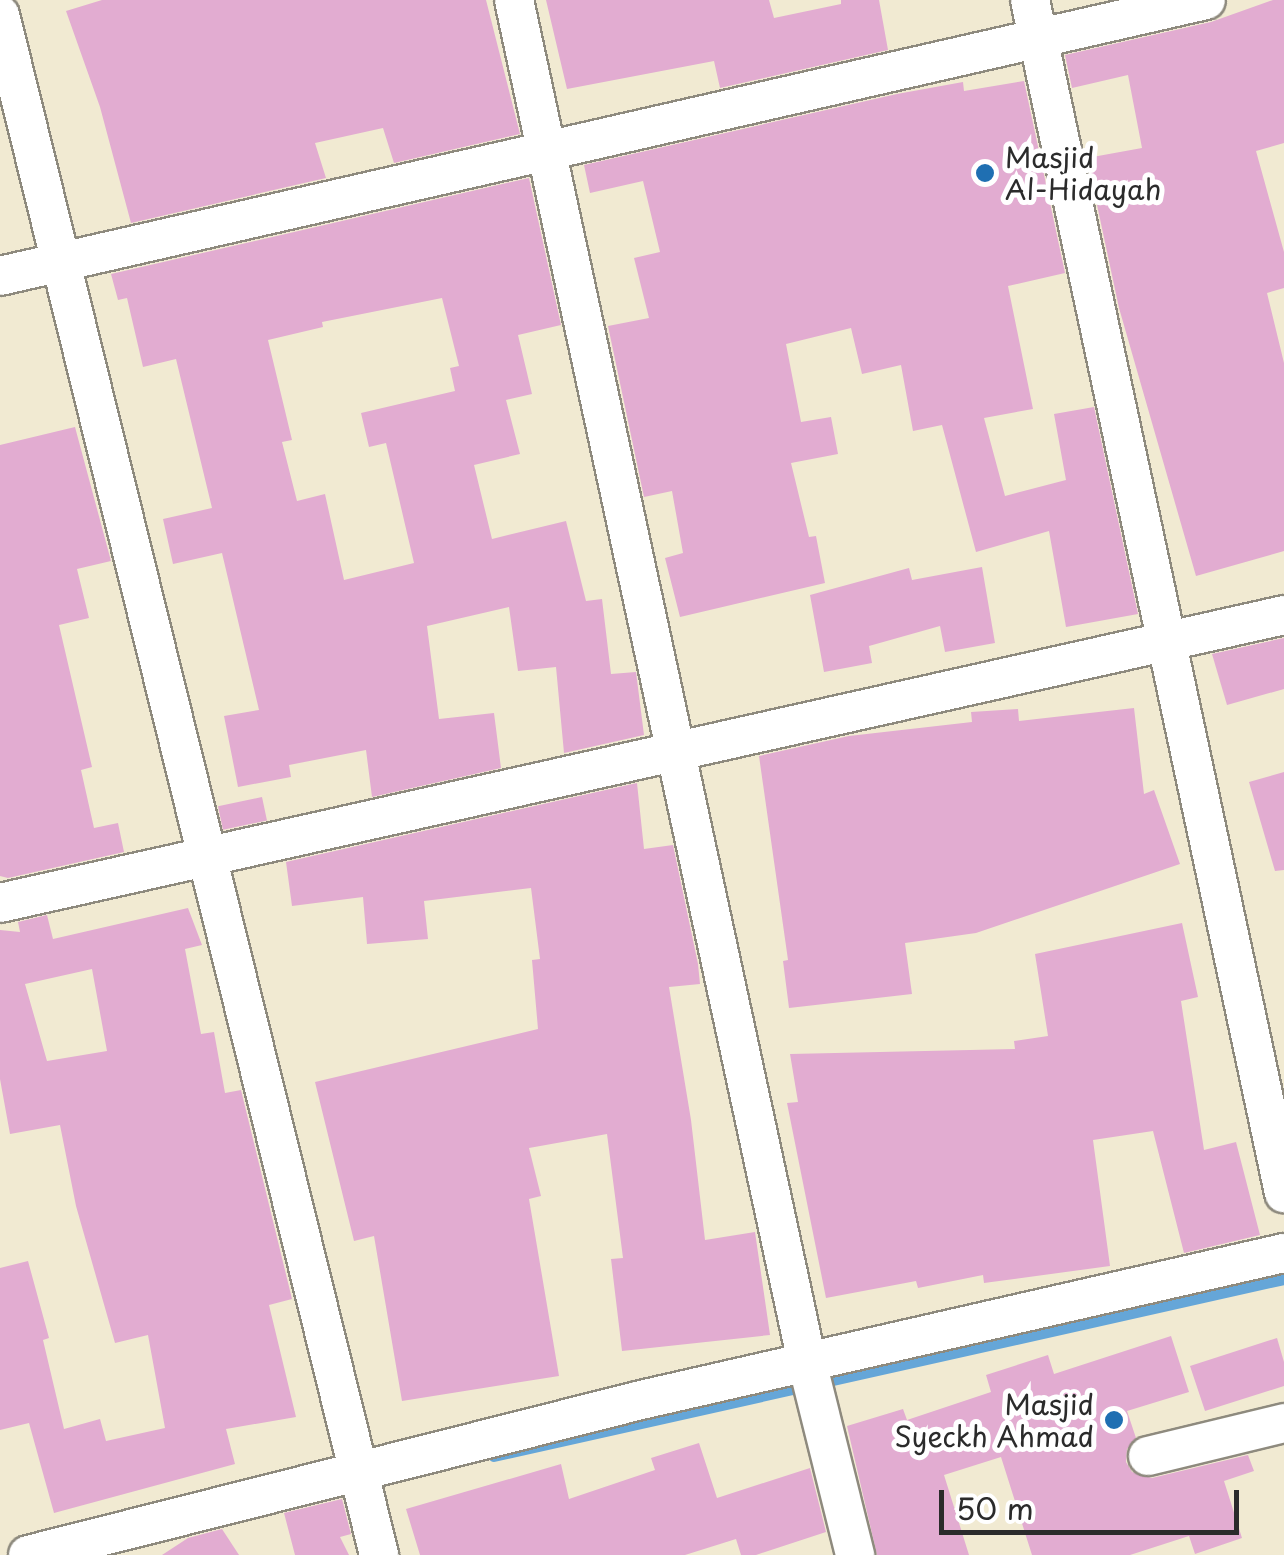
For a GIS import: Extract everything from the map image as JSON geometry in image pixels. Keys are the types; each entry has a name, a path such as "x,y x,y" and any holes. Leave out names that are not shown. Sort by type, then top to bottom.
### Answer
{"street":[{"path":"514,0 808,1366 854,1555"},
{"path":"1030,0 1284,1193"},
{"path":"0,276 1206,0"},
{"path":"0,14 377,1547"},
{"path":"0,903 1284,615"},
{"path":"28,1555 1284,1253"},
{"path":"1148,1456 1284,1423"}],"building":[{"path":"102,0 486,0 520,134 394,163 383,128 315,143 326,178 131,223 100,107 66,11"},
{"path":"546,0 769,0 774,18 841,4 841,0 879,0 888,50 720,88 714,61 567,89"},
{"path":"1273,0 1284,0 1284,143 1256,151 1284,252 1284,288 1267,293 1284,363 1284,551 1196,576 1119,308 1087,158 1142,148 1128,75 1072,88 1065,55 1211,22"},
{"path":"1024,81 1065,273 1008,286 1033,409 984,418 1005,496 1066,480 1054,414 1094,407 1138,614 1066,627 1049,531 976,552 942,425 913,431 901,365 862,374 851,328 786,344 801,422 831,417 838,454 791,463 809,537 816,536 825,583 680,617 665,558 683,553 672,491 644,497 608,326 649,318 634,258 660,252 643,181 590,193 584,165 897,94 963,82 964,91"},
{"path":"529,178 561,325 518,335 532,394 506,400 520,454 474,465 492,539 566,521 586,601 602,599 611,674 636,672 644,735 564,753 556,667 518,671 509,607 427,626 439,719 494,713 501,768 372,797 366,750 289,765 291,777 238,787 224,716 259,710 222,553 173,564 163,519 212,508 176,359 143,367 127,298 118,300 111,274","holes":["442,298 459,366 450,368 455,391 361,413 369,447 386,443 414,563 344,580 325,494 297,501 282,442 292,440 268,340 323,327 322,322"]},
{"path":"75,427 111,561 77,569 89,618 59,625 92,767 81,770 94,828 118,823 124,852 8,878 0,876 0,445"},
{"path":"982,567 995,643 945,652 940,626 869,646 872,663 824,672 810,595 909,568 912,580"},
{"path":"1284,638 1284,689 1227,705 1212,654"},
{"path":"1134,708 1144,794 1154,790 1180,864 976,933 905,943 912,994 789,1008 783,961 788,960 759,756 849,736 972,722 971,712 1018,709 1019,721"},
{"path":"1284,772 1284,870 1275,871 1249,782"},
{"path":"637,783 644,849 673,845 698,964 700,984 669,987 691,1120 705,1240 755,1232 770,1335 622,1351 611,1259 623,1258 607,1134 529,1148 541,1196 529,1199 559,1376 402,1401 374,1236 354,1241 315,1082 538,1029 532,960 540,959 531,888 424,901 428,939 367,944 363,897 292,906 286,862"},
{"path":"262,797 267,820 223,830 218,806"},
{"path":"188,908 202,945 185,949 201,1034 214,1032 225,1093 241,1090 292,1299 269,1305 296,1417 226,1429 235,1464 54,1513 29,1423 0,1430 0,1268 28,1261 49,1338 43,1340 64,1429 100,1419 106,1441 165,1428 148,1335 115,1343 76,1206 60,1125 10,1134 0,1079 0,930 20,932 18,922 47,915 53,939","holes":["92,969 107,1051 47,1061 25,984"]},
{"path":"1182,923 1198,997 1181,1001 1204,1150 1236,1142 1260,1235 1184,1253 1153,1131 1093,1140 1110,1266 984,1283 983,1275 918,1288 916,1281 826,1298 787,1103 798,1102 790,1054 1015,1049 1014,1041 1048,1036 1035,954"},
{"path":"1171,1336 1189,1392 1127,1411 1136,1438 1127,1449 1126,1462 1132,1472 1152,1478 1248,1455 1254,1471 1224,1481 1242,1538 1195,1554 1189,1536 1130,1555 1032,1555 1001,1457 944,1475 969,1555 877,1555 847,1426 903,1409 907,1420 991,1392 986,1375 1048,1355 1054,1374"},
{"path":"1277,1338 1284,1362 1284,1386 1205,1411 1190,1366"},
{"path":"699,1443 717,1498 810,1468 826,1532 756,1555 741,1555 736,1539 685,1555 420,1555 406,1509 561,1464 569,1499 655,1470 651,1458"},
{"path":"342,1499 351,1534 340,1537 349,1555 295,1555 284,1513"},
{"path":"222,1529 239,1555 162,1555 188,1538"}],"waterway":[{"path":"494,1456 1284,1279"}],"place":[{"name":"Masjid Al-Hidayah","path":"985,173"},
{"name":"Masjid Syeckh Ahmad","path":"1114,1420"}]}
